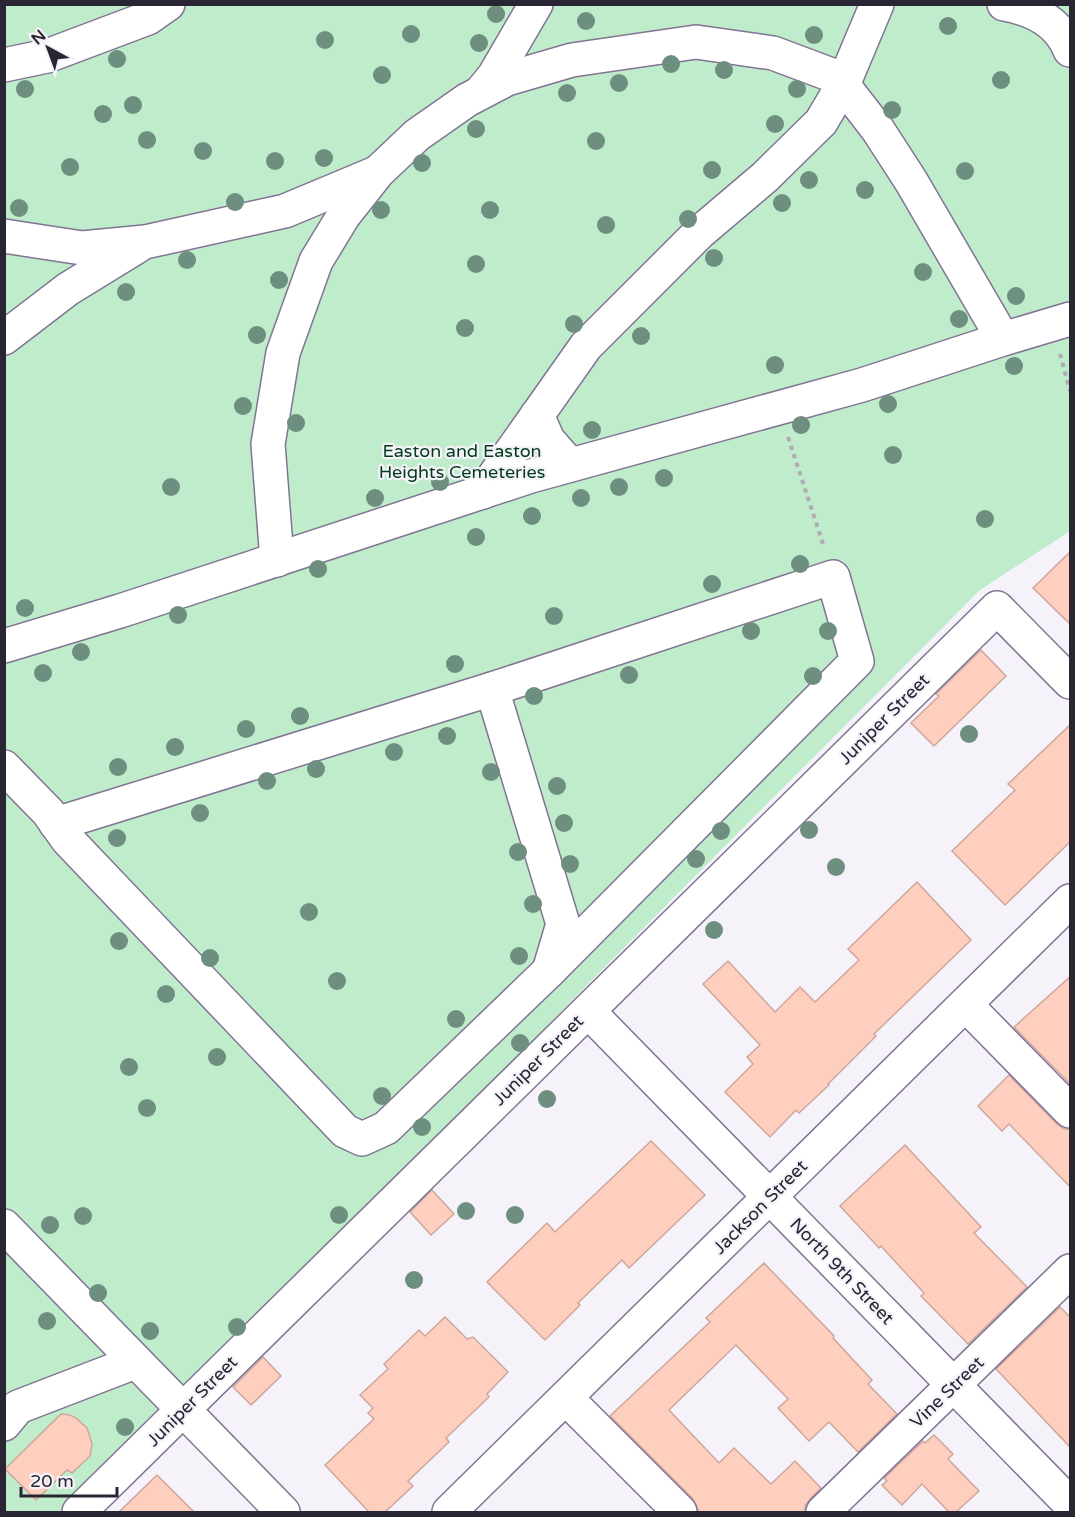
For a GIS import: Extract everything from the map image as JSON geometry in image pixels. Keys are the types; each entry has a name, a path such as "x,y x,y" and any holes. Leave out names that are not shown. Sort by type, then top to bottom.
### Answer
{"street":[{"path":"4,65 47,56 148,18 168,4"},
{"path":"480,93 494,76 536,4"},
{"path":"483,492 586,346 699,232 765,177 821,122 843,85 877,4"},
{"path":"1004,4 1040,14 1066,39 1071,50"},
{"path":"277,560 268,444 283,353 315,261 344,215 378,172 417,135 467,100 507,79 572,60 696,42 773,53 837,77 878,130 911,181 1003,339"},
{"path":"4,236 82,248 145,242 285,210 378,172"},
{"path":"4,338 68,289 145,242"},
{"path":"4,646 120,611 570,465 862,385 1071,319"},
{"path":"537,415 548,440 570,465"},
{"path":"4,767 48,812 56,824 67,839 345,1131 362,1139 386,1128 549,971 857,661 833,577 492,689 56,824"},
{"name":"Juniper Street","path":"79,1512 997,608 1071,682"},
{"path":"492,689 563,924 549,971"},
{"name":"Jackson Street","path":"449,1512 1071,901"},
{"path":"966,1005 1071,1111"},
{"name":"North 9th Street","path":"588,1011 1071,1504"},
{"path":"4,1226 283,1512"},
{"path":"4,1244 35,1257"},
{"name":"Vine Street","path":"823,1512 1071,1270"},
{"path":"4,1424 18,1407 135,1362"},
{"path":"566,1398 680,1512"}],"path":[{"path":"779,408 833,577"}],"green space":[{"name":"Easton and Easton Heights Cemeteries","path":"5,5 1070,5 1070,531 980,590 583,989 380,1198 59,1512 5,1512"}],"building":[{"path":"1071,551 1071,625 1033,588"},
{"path":"981,650 1006,676 934,746 911,723 939,696 936,694"},
{"path":"1071,724 1071,841 1005,905 952,851 1015,790 1008,784"},
{"path":"917,882 971,940 874,1034 876,1036 829,1085 799,1113 796,1110 770,1137 725,1092 753,1064 747,1057 760,1045 703,984 728,961 775,1012 800,987 815,1002 859,960 848,949"},
{"path":"1071,976 1071,1085 1014,1027"},
{"path":"1009,1075 1057,1124 1064,1129 1071,1129 1071,1188 1009,1124 1002,1131 978,1106"},
{"path":"651,1141 705,1195 629,1268 622,1260 578,1303 580,1305 545,1340 487,1282 547,1223 555,1232"},
{"path":"905,1145 981,1227 974,1233 1027,1287 968,1344 921,1296 924,1293 881,1246 879,1248 840,1206"},
{"path":"432,1190 454,1214 431,1235 410,1212"},
{"path":"764,1263 834,1336 833,1338 872,1380 868,1384 897,1414 858,1452 829,1422 809,1441 778,1408 788,1399 736,1345 669,1410 719,1463 734,1448 771,1484 795,1461 821,1488 805,1506 805,1512 699,1512 693,1499 610,1416 710,1322 706,1318"},
{"path":"1060,1307 1071,1318 1071,1448 996,1369"},
{"path":"445,1317 467,1339 473,1337 508,1372 487,1394 489,1397 446,1438 449,1442 408,1481 413,1486 385,1512 369,1512 325,1465 374,1419 368,1413 373,1408 360,1395 388,1369 384,1364 419,1330 425,1336"},
{"path":"263,1357 281,1376 251,1405 233,1387"},
{"path":"61,1414 76,1418 87,1428 92,1444 90,1456 72,1473 67,1470 36,1500 5,1469"},
{"path":"934,1435 953,1454 948,1459 979,1491 956,1512 949,1512 922,1484 902,1505 882,1485 887,1481 884,1478 923,1441 925,1443"},
{"path":"157,1475 194,1512 119,1512"}]}
